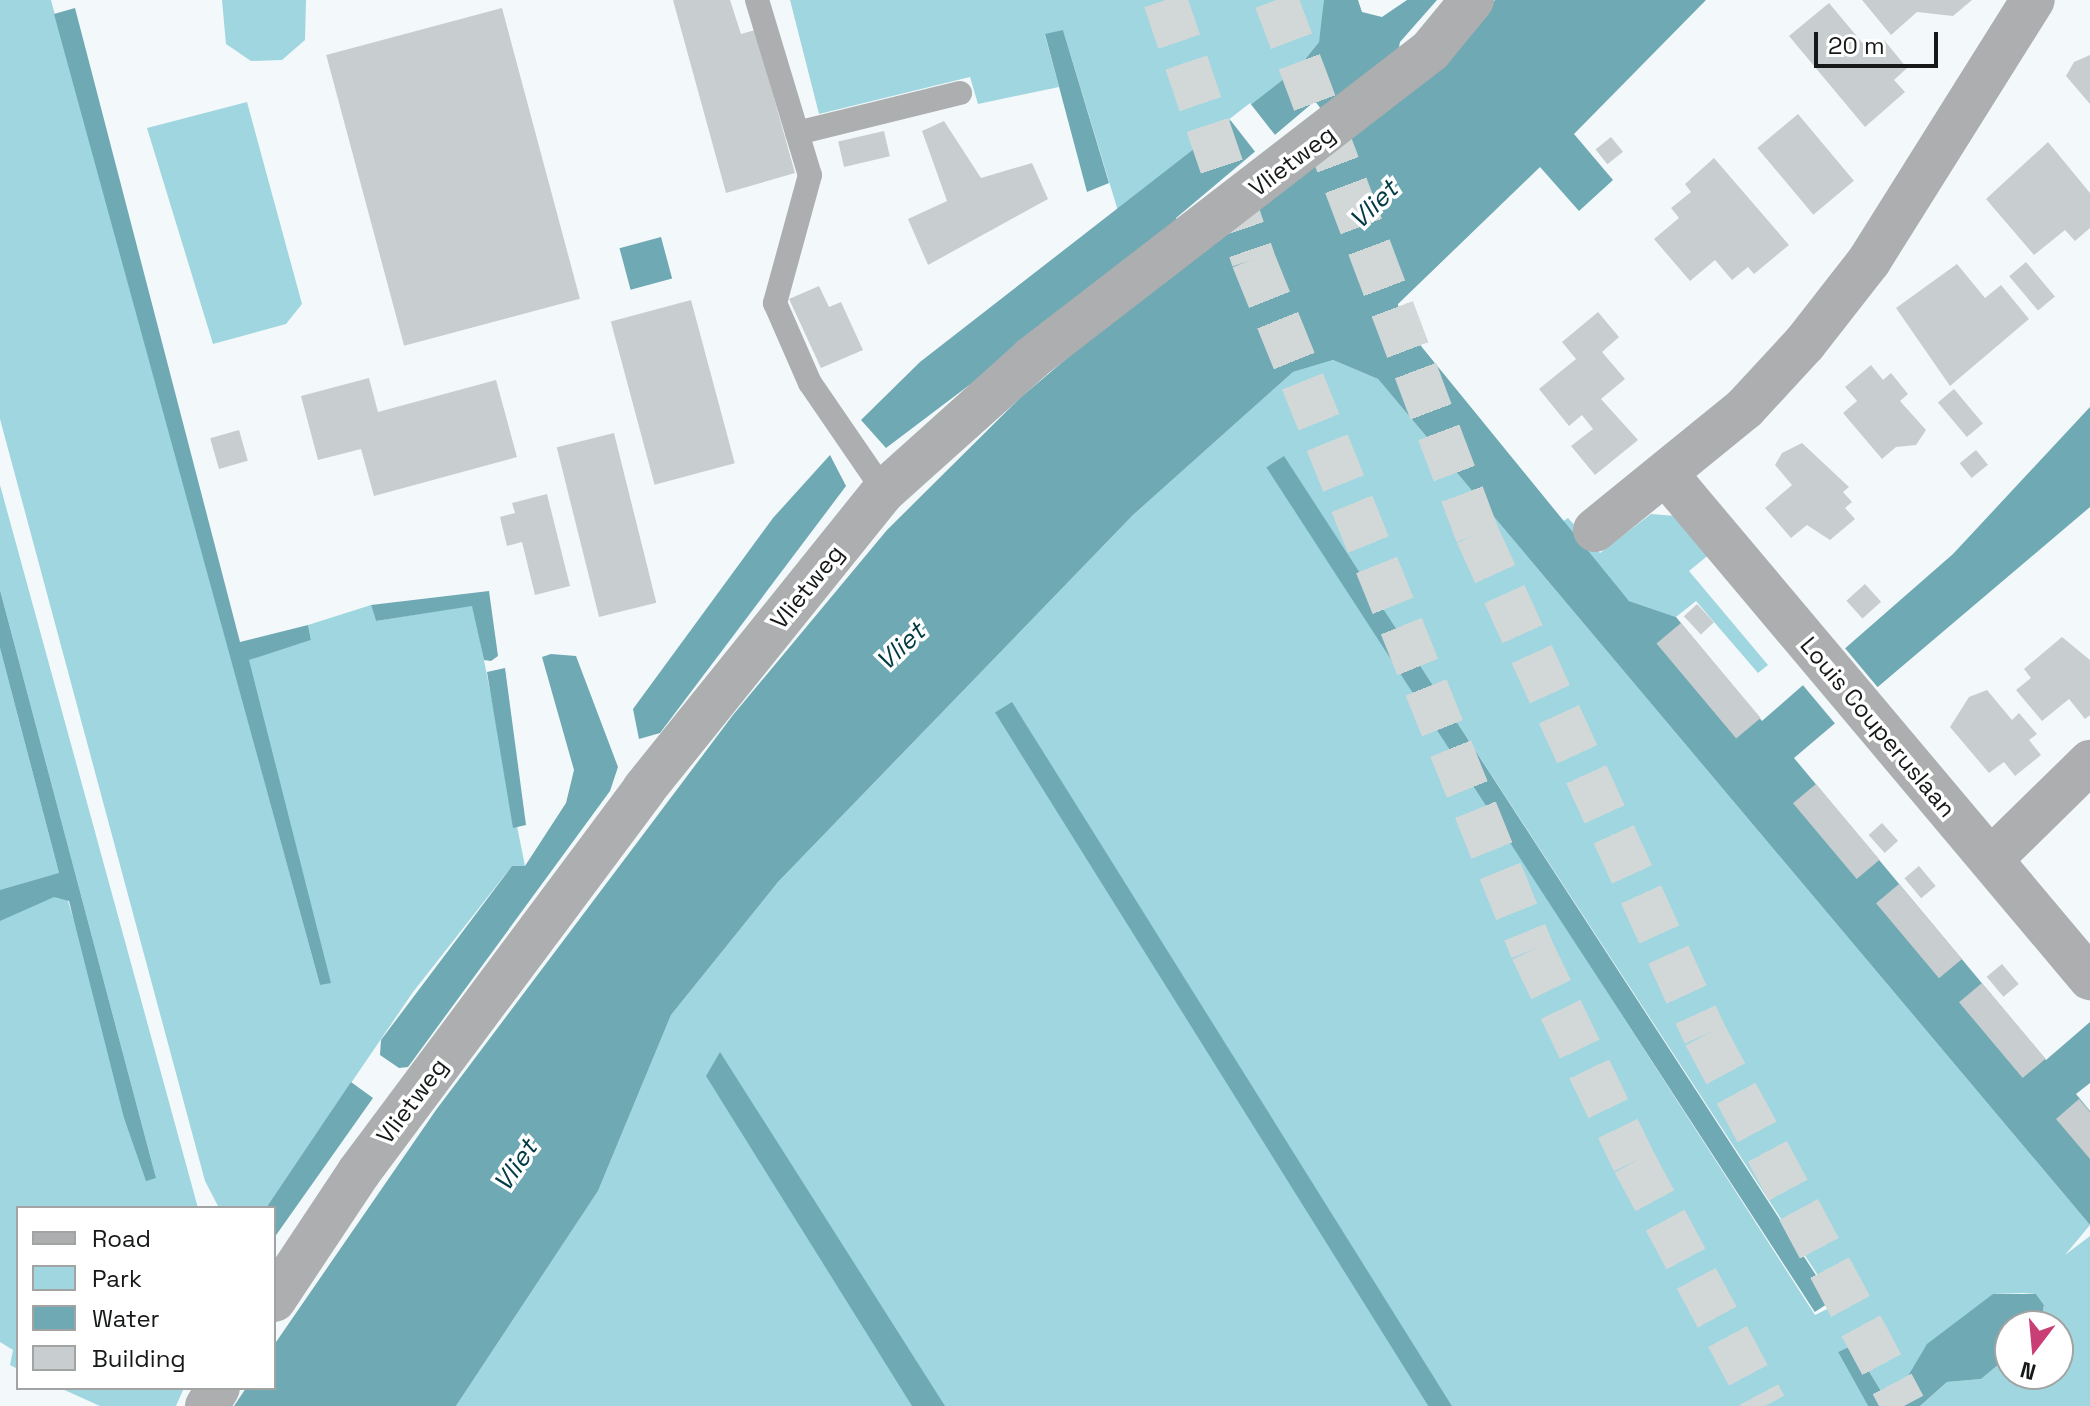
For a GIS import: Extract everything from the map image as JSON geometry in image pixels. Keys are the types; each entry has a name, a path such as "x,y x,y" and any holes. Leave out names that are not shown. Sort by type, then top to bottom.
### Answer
{"street":[{"name":"Vlietweg","path":"276,1297 359,1172 634,802 884,491 1032,358 1370,101 1430,51 1472,0"},
{"path":"1595,530 1745,408 1869,261 2033,0"},
{"name":"Louis Couperuslaan","path":"1666,474 2090,978"},
{"path":"1991,859 2090,762"}],"lane":[{"path":"757,0 810,175 775,303 810,383 884,491"},
{"path":"797,133 960,93"}],"green space":[{"path":"0,0 51,0 320,985 330,982 248,660 311,640 308,625 371,605 376,621 473,605 525,866 512,866 413,992 267,1206 218,1206 205,1181 0,419"},
{"path":"222,0 306,0 305,40 282,60 251,61 226,44"},
{"path":"790,0 1324,0 1326,8 1319,42 1298,68 1118,211 1063,30 1045,35 1059,87 978,104 970,77 819,114"},
{"path":"247,102 302,304 286,324 213,344 147,128"},
{"path":"1333,360 1378,379 2090,1225 2065,1255 2090,1236 2090,1406 1920,1406 1947,1382 1981,1379 1994,1368 1994,1390 2074,1390 2074,1310 2043,1310 2044,1305 2036,1294 2023,1293 1993,1294 1895,1398 1884,1396 1853,1345 1838,1352 1868,1406 456,1406 598,1191 671,1015 778,882 1133,515 1293,372","holes":["1284,457 1834,1300 1831,1307 1815,1315 1275,475"]},
{"path":"0,485 197,1206 16,1206 16,1368 10,1365 13,1350 0,1342 0,648 59,873 156,1178 0,590"},
{"path":"1651,514 1676,516 1711,553 1689,571 1768,665 1758,673 1696,601 1676,617 1629,601 1562,522 1568,518 1600,553"},
{"path":"64,1390 183,1390 176,1406 100,1406"}],"water":[{"path":"1324,0 1358,0 1362,12 1382,17 1407,0 1437,0 1400,42 1396,63 1327,117 1315,101 1176,218 1180,226 886,448 861,420 920,362 1298,68 1319,42"},
{"name":"Vliet","path":"1495,0 1706,0 1574,134 1613,180 1579,211 1540,167 1398,304 1399,319 1629,601 1676,617 1762,721 1953,554 2090,407 2090,507 1794,758 2046,1060 2090,1022 2090,1083 2076,1094 2090,1111 2090,1225 1378,379 1333,360 1293,372 1133,515 778,882 671,1015 598,1191 456,1406 234,1406 245,1390 276,1390 276,1342 436,1110 733,715 887,530 1020,398 1193,252 1437,66"},
{"path":"75,8 240,642 308,625 311,640 249,660 331,983 320,985 54,14"},
{"path":"1063,30 1109,183 1087,192 1045,34"},
{"path":"661,237 672,279 631,290 619,248"},
{"path":"830,455 846,486 660,733 639,739 633,709 773,518"},
{"path":"1284,456 1832,1301 1815,1312 1266,467"},
{"path":"0,590 156,1178 146,1181 124,1118 69,901 54,897 0,921 0,890 59,873 0,648"},
{"path":"489,591 498,656 491,661 484,660 472,606 376,621 371,605"},
{"path":"551,654 576,656 618,767 610,791 408,1067 399,1068 380,1055 381,1040 512,866 525,866 566,803 574,770 542,657"},
{"path":"505,668 526,825 513,828 487,672"},
{"path":"1012,702 1452,1406 1428,1406 995,713"},
{"path":"720,1052 945,1406 912,1406 706,1076"},
{"path":"351,1082 373,1098 276,1235 276,1206 267,1206"},
{"path":"1993,1294 2036,1294 2044,1305 2043,1310 1994,1310 1994,1368 1981,1379 1947,1382 1920,1406 1868,1406 1838,1352 1853,1345 1884,1396 1895,1398 1927,1344"}],"pier":[{"path":"1250,103 1278,139 1258,155 1230,119"},
{"path":"1844,647 1880,690 1837,726 1801,683"}],"building":[{"path":"673,0 730,0 741,34 755,30 795,173 726,193"},
{"path":"1862,0 1972,0 1953,16 1917,12 1891,35"},
{"path":"1829,3 1870,52 1884,40 1907,68 1894,80 1905,92 1865,127 1789,36"},
{"path":"502,8 580,299 404,346 326,55"},
{"path":"2090,55 2090,104 2066,76 2074,62"},
{"path":"1798,114 1854,181 1813,215 1757,148"},
{"path":"944,121 981,178 1032,163 1048,199 928,265 908,219 947,201 922,131"},
{"path":"884,131 890,156 844,167 838,142"},
{"path":"1611,137 1623,152 1607,164 1595,150"},
{"path":"2048,142 2090,193 2090,228 2075,241 2065,230 2034,255 1986,199"},
{"path":"1714,158 1789,245 1754,274 1748,267 1732,280 1715,260 1690,281 1654,239 1679,218 1671,208 1691,192 1685,184"},
{"path":"2026,262 2055,296 2038,311 2009,276"},
{"path":"1957,264 1985,298 2001,285 2029,319 1950,386 1896,308"},
{"path":"819,286 829,307 841,302 863,350 821,368 789,299"},
{"path":"691,300 735,463 655,485 611,321"},
{"path":"1598,312 1619,337 1602,352 1625,379 1601,399 1638,440 1595,475 1571,446 1593,429 1582,415 1569,426 1539,389 1576,359 1562,342"},
{"path":"1871,365 1883,380 1891,373 1908,394 1900,401 1926,430 1916,445 1896,447 1882,459 1843,413 1857,401 1845,387"},
{"path":"369,378 378,412 496,380 517,457 374,496 361,449 318,460 301,396"},
{"path":"1954,389 1983,423 1967,437 1938,402"},
{"path":"239,430 248,461 219,469 210,438"},
{"path":"614,433 656,603 599,617 557,447"},
{"path":"1802,443 1849,487 1843,492 1852,502 1845,508 1855,519 1830,540 1807,525 1791,538 1765,508 1792,485 1775,465 1782,453"},
{"path":"1976,450 1988,465 1972,478 1960,463"},
{"path":"547,494 570,586 535,595 522,542 507,546 500,517 515,513 512,503"},
{"path":"1865,584 1881,602 1862,619 1846,601"},
{"path":"1697,604 1714,622 1701,635 1684,616"},
{"path":"1681,623 1761,718 1736,739 1656,644"},
{"path":"2062,637 2090,660 2090,715 2085,719 2069,699 2042,721 2016,690 2031,678 2024,669"},
{"path":"1987,690 2012,720 2019,713 2037,734 2029,740 2041,755 2015,776 2004,762 1989,773 1950,727 1969,697"},
{"path":"1816,784 1880,860 1857,879 1793,803"},
{"path":"1882,823 1898,841 1885,853 1869,835"},
{"path":"1919,866 1936,886 1921,898 1904,878"},
{"path":"1899,884 1962,959 1939,978 1876,903"},
{"path":"2002,964 2019,984 2003,997 1987,977"},
{"path":"1982,983 2046,1059 2023,1078 1959,1002"},
{"path":"2079,1099 2090,1112 2090,1159 2056,1119"}],"tunnel":[{"path":"1165,0 1253,259 1532,950 1634,1162 1765,1406"},
{"path":"1276,0 1477,534 1705,1035 1904,1406"}]}
